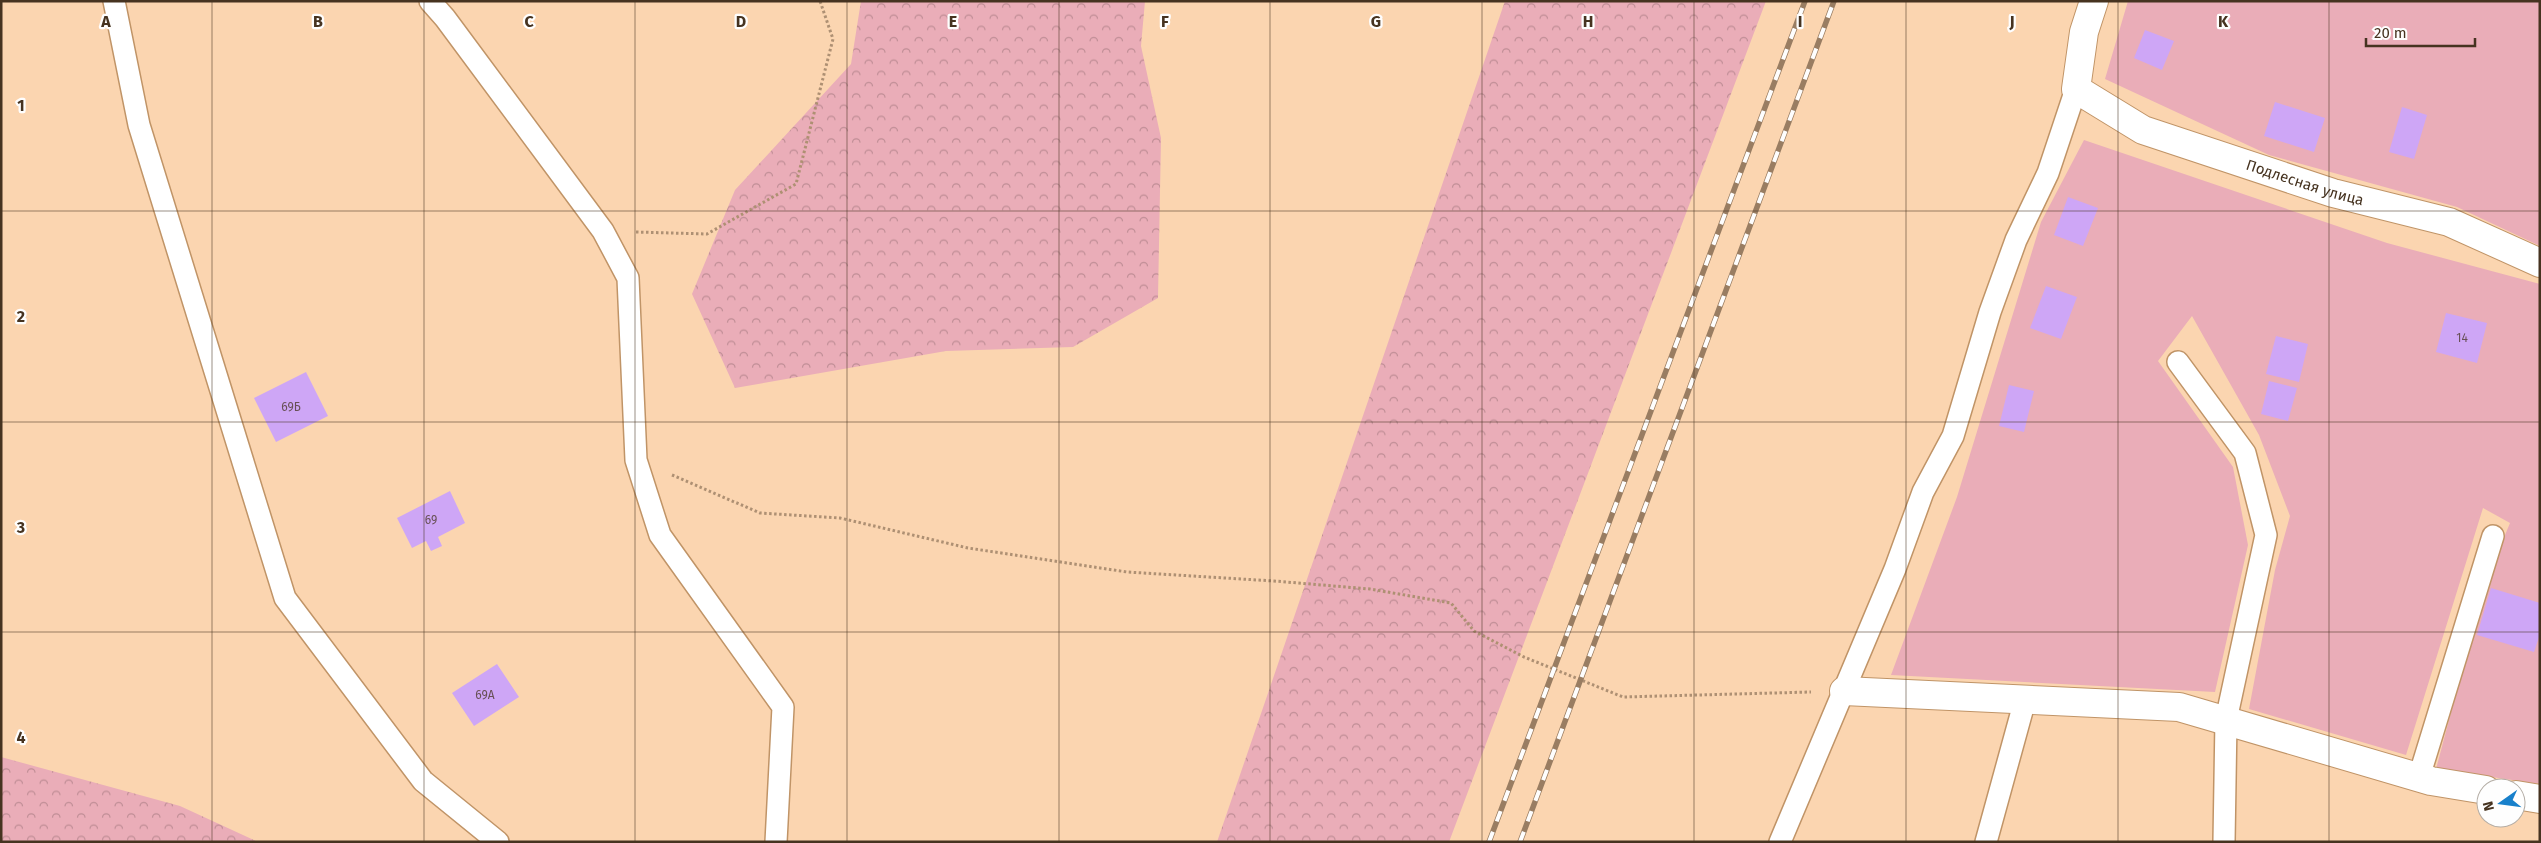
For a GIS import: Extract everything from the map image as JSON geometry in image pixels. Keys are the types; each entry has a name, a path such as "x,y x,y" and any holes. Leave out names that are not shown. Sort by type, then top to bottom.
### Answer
{"street":[{"path":"2076,89 2084,32 2094,1"},
{"name":"Подлесная улица","path":"2076,89 2143,130 2333,193 2449,222 2540,263"},
{"path":"1844,691 2179,707 2420,777 2476,788"},
{"path":"2526,797 2540,799"}],"lane":[{"path":"114,1 139,125 285,598 423,781 498,842"},
{"path":"430,1 445,18 603,231 628,278 636,460 660,535 783,707 776,842"},
{"path":"1780,842 1895,569 1923,492 1953,436 1996,294 2016,240 2048,173 2076,89"},
{"path":"2178,362 2245,452 2266,535 2226,720 2224,842"},
{"path":"2420,777 2493,536"},
{"path":"1986,842 2025,700"}],"path":[{"path":"603,231 708,234 796,184 833,39 820,1"},
{"path":"636,460 760,513 840,518 968,548 1127,572 1274,580 1370,589 1451,604 1474,631 1524,657 1623,697 1844,691"}],"green space":[{"path":"861,1 1145,1 1141,46 1161,138 1158,298 1073,347 946,351 735,388 692,294 735,190 851,64"},
{"path":"1505,1 1766,1 1449,842 1217,842"},
{"path":"2128,1 2540,1 2540,246 2457,207 2269,155 2105,79"},
{"path":"2084,140 2387,243 2540,284 2540,784 2526,782 2526,778 2498,778 2436,769 2486,581 2510,523 2483,508 2406,755 2249,709 2275,570 2290,516 2259,435 2192,316 2158,361 2233,467 2248,545 2215,692 1891,675 1957,497 2041,222"},
{"path":"1,757 180,806 258,842 1,842"}],"building":[{"path":"2145,30 2174,41 2162,70 2134,58"},
{"path":"2275,102 2325,118 2314,152 2264,136"},
{"path":"2402,107 2427,115 2414,159 2389,152"},
{"path":"2068,197 2098,208 2083,246 2054,235"},
{"path":"2046,286 2077,297 2061,339 2030,328"},
{"path":"2446,313 2487,323 2477,363 2436,352"},
{"path":"2276,336 2308,344 2299,382 2266,374"},
{"path":"306,372 328,416 276,442 254,398"},
{"path":"2269,381 2297,388 2288,421 2261,414"},
{"path":"2009,385 2034,391 2024,432 1999,426"},
{"path":"450,491 465,523 438,537 442,546 431,551 426,541 412,548 397,518"},
{"path":"2491,588 2540,603 2540,634 2534,652 2477,635"},
{"path":"497,664 519,697 474,726 452,693"}],"railway":[{"path":"1489,842 1805,1"},
{"path":"1520,842 1834,1"}]}
